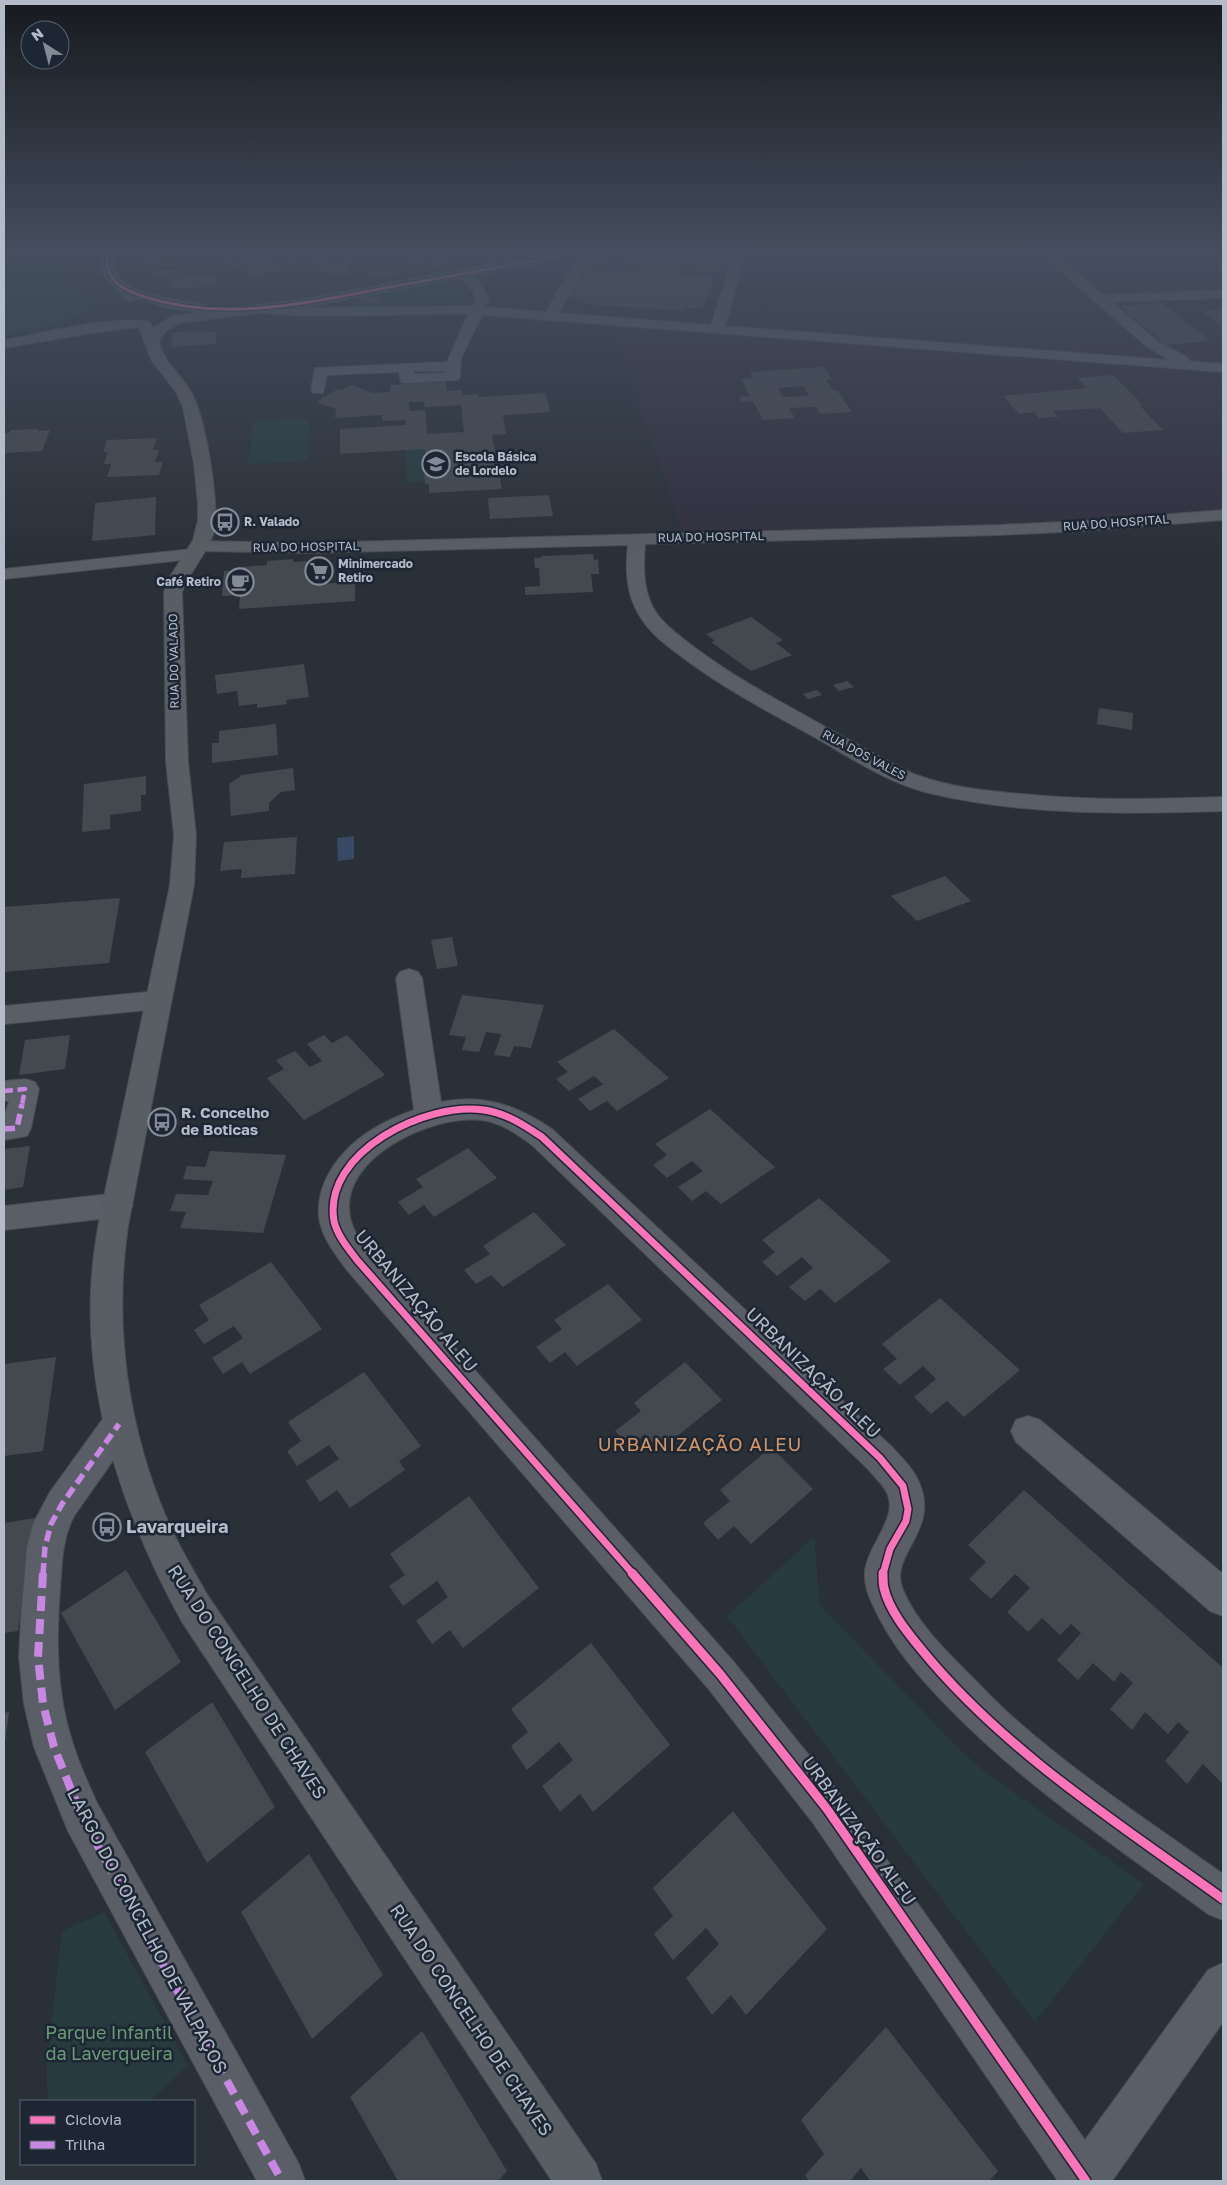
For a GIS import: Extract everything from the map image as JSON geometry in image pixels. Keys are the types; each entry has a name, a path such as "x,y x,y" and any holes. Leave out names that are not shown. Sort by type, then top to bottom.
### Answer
{"street":[{"name":"RUA DO VALADO","path":"156,355 185,394 189,403 205,488 206,527 196,550 179,575 173,592 177,762 185,835 182,885 158,1000"},
{"path":"318,390 320,371 406,367 406,379 453,378 452,366 455,355"},
{"path":"1056,355 1223,368"},
{"path":"1171,355 1200,366"},
{"name":"RUA DO HOSPITAL","path":"4,574 196,550 1039,529 1223,515"},
{"name":"RUA DOS VALES","path":"637,539 635,555 637,588 641,603 660,628 703,664 734,685 890,771 933,787 1006,798 1076,805 1142,807 1223,804"},
{"path":"409,978 429,1116"},
{"path":"4,1015 158,1000"},
{"name":"RUA DO CONCELHO DE CHAVES","path":"158,1000 118,1205 110,1253 106,1310 111,1369 120,1424 136,1485 148,1517 173,1570 195,1609 579,2181"},
{"path":"4,1091 25,1089 17,1128 4,1129"},
{"name":"URBANIZAÇÃO ALEU","path":"1223,1899 1076,1793 1000,1732 938,1670 896,1615 884,1589 883,1570 890,1549 906,1521 908,1509 903,1486 880,1458 542,1137 512,1117 496,1112 474,1108 452,1110 429,1116 382,1137 360,1153 346,1167 336,1186 333,1207 335,1223 344,1242 364,1268 720,1674 778,1747 827,1809 1086,2180 1223,1985"},
{"path":"4,1218 118,1205"},
{"name":"LARGO DO CONCELHO DE VALPAÇOS","path":"120,1424 62,1504 51,1524 45,1547 39,1619 38,1657 43,1704 54,1747 82,1816 282,2181"},
{"path":"1028,1430 1223,1598"}],"shaded area":[{"path":"621,355 1223,355 1223,509 1008,525 683,532"}],"green space":[{"path":"310,419 307,461 247,464 254,421"},
{"path":"425,449 426,463 423,463 424,482 407,483 406,450"},
{"path":"814,1537 820,1605 962,1752 989,1775 1144,1884 1035,2022 727,1616"},
{"name":"Parque Infantil da Laverqueira","path":"104,1912 188,2065 151,2100 48,2100 46,2072 62,1931"}],"water":[{"path":"354,836 354,859 338,861 337,838"}],"building":[{"path":"824,367 832,379 826,380 833,390 837,390 852,412 820,414 816,407 789,408 795,418 763,420 753,401 741,402 739,397 750,396 741,379 753,378 750,372","holes":["804,386 809,396 783,397 778,388"]},
{"path":"1113,375 1143,405 1139,405 1163,430 1123,433 1100,408 1053,411 1058,417 1039,418 1035,412 1019,414 1003,396 1087,388 1077,378"},
{"path":"446,382 447,391 462,390 462,395 478,394 478,397 546,393 550,412 503,415 506,434 492,435 502,489 429,493 429,484 425,484 423,463 426,463 425,449 340,454 340,429 406,425 405,420 382,421 382,415 335,418 336,409 316,402 338,389 341,390 352,385 373,393 390,392 390,385","holes":["409,402 424,402 425,407 461,405 464,432 427,434 425,410 409,411"]},
{"path":"38,429 38,431 50,430 42,451 4,453 4,433 9,433 11,430"},
{"path":"157,438 153,450 159,450 155,462 163,462 159,475 107,477 111,464 104,464 108,452 103,452 107,440"},
{"path":"549,495 553,516 490,519 488,498"},
{"path":"156,497 155,535 92,541 95,503"},
{"path":"227,518 231,525 224,526 220,519"},
{"path":"593,554 594,560 598,559 599,574 591,574 593,592 525,595 525,587 540,586 539,568 535,568 534,558 541,558 541,556"},
{"path":"293,559 293,562 322,560 322,584 355,581 355,601 239,609 240,595 222,596 224,571 267,565 267,561"},
{"path":"751,617 783,640 776,643 792,655 751,671 711,642 715,641 706,634"},
{"path":"304,664 309,697 286,700 287,704 257,708 257,704 239,706 237,691 217,694 215,675"},
{"path":"847,681 854,687 839,691 833,685"},
{"path":"817,690 822,695 808,699 803,694"},
{"path":"1099,708 1133,713 1132,730 1097,724"},
{"path":"276,724 278,755 212,763 212,743 219,743 219,731"},
{"path":"293,768 295,790 281,792 269,803 269,811 231,816 229,784 242,775"},
{"path":"146,776 146,795 141,795 141,811 110,815 110,829 82,832 84,784"},
{"path":"297,837 295,874 241,878 242,869 220,871 224,842"},
{"path":"945,876 971,901 917,921 891,896"},
{"path":"120,898 109,963 4,972 4,907"},
{"path":"452,937 458,966 437,969 431,940"},
{"path":"462,995 544,1005 531,1048 514,1046 510,1057 494,1055 501,1034 486,1032 479,1052 462,1050 466,1037 449,1035"},
{"path":"614,1029 669,1078 617,1111 607,1101 590,1111 578,1099 603,1084 594,1076 569,1091 556,1079 568,1072 557,1062"},
{"path":"70,1035 65,1069 19,1075 25,1040"},
{"path":"324,1035 332,1043 347,1035 385,1075 304,1120 267,1078 284,1069 276,1060 295,1051 310,1067 322,1061 307,1044"},
{"path":"710,1109 775,1167 721,1204 706,1191 692,1201 678,1187 703,1171 692,1161 667,1178 653,1165 667,1155 655,1144"},
{"path":"168,1115 165,1128 156,1128 159,1116"},
{"path":"30,1146 23,1187 4,1190 4,1149"},
{"path":"468,1148 497,1178 434,1217 424,1205 409,1215 398,1202 423,1187 416,1179"},
{"path":"210,1151 286,1155 263,1233 180,1228 186,1212 170,1211 176,1194 208,1195 213,1181 183,1179 187,1166 205,1167"},
{"path":"819,1198 891,1261 835,1303 820,1289 805,1301 789,1287 813,1268 802,1257 777,1276 762,1262 775,1252 762,1240"},
{"path":"534,1212 566,1245 503,1287 491,1275 476,1284 464,1270 490,1254 483,1246"},
{"path":"271,1262 322,1329 250,1374 242,1362 223,1374 212,1358 243,1338 234,1326 204,1344 194,1330 209,1320 199,1305"},
{"path":"608,1284 642,1320 577,1366 565,1352 550,1363 536,1347 562,1329 554,1320"},
{"path":"940,1298 1020,1370 964,1417 947,1401 931,1414 914,1397 936,1379 923,1366 900,1385 883,1369 897,1359 882,1344"},
{"path":"56,1357 43,1451 4,1456 4,1364"},
{"path":"685,1362 722,1400 660,1450 645,1434 629,1447 615,1431 641,1411 634,1403"},
{"path":"364,1372 421,1446 399,1461 405,1470 350,1508 337,1490 320,1502 306,1481 339,1459 329,1445 297,1466 287,1451 301,1441 288,1422"},
{"path":"771,1447 813,1489 751,1544 734,1526 718,1540 703,1523 730,1501 720,1490"},
{"path":"1024,1490 1223,1668 1223,1784 1203,1764 1187,1784 1165,1761 1189,1732 1178,1722 1168,1734 1145,1712 1132,1730 1110,1709 1133,1683 1121,1672 1114,1682 1093,1663 1078,1680 1057,1660 1081,1633 1071,1624 1060,1635 1042,1618 1028,1632 1007,1612 1030,1588 1015,1574 991,1599 969,1579 986,1562 968,1545"},
{"path":"469,1496 539,1588 463,1648 450,1630 432,1644 416,1621 448,1597 437,1581 403,1606 389,1586 405,1575 390,1554"},
{"path":"35,1518 18,1631 4,1633 4,1523"},
{"path":"126,1570 181,1662 115,1710 61,1613"},
{"path":"591,1643 670,1745 593,1812 580,1794 560,1812 542,1786 573,1760 559,1742 527,1770 511,1746 528,1732 511,1709"},
{"path":"212,1702 275,1807 207,1863 145,1752"},
{"path":"9,1712 5,1742 4,1742 4,1713"},
{"path":"733,1811 827,1929 746,2015 731,1995 712,2015 686,1978 719,1944 706,1928 673,1960 654,1934 673,1916 653,1888"},
{"path":"309,1854 383,1975 312,2039 241,1912"},
{"path":"886,2027 998,2171 989,2181 870,2181 861,2168 850,2181 809,2181 805,2175 824,2154 801,2120"},
{"path":"422,2031 507,2171 498,2181 398,2181 350,2097"}],"marked path":[{"path":"4,1091 25,1089 17,1128 4,1129"},
{"path":"119,1424 62,1504 51,1524 45,1547 39,1619 38,1657 43,1704 54,1747 82,1817 282,2181"}],"cycle path":[{"path":"1086,2181 827,1809 720,1674 357,1260 339,1234 335,1224 333,1204 341,1179 352,1161 388,1133 431,1115 452,1111 472,1109 491,1111 509,1117 542,1137 880,1458 903,1486 908,1509 906,1521 890,1549 883,1570 884,1589 896,1615 938,1670 1000,1732 1076,1793 1223,1899"}],"place":[{"name":"Escola Básica de Lordelo","path":"436,464"},
{"name":"R. Valado","path":"225,522"},
{"name":"Minimercado Retiro","path":"319,571"},
{"name":"Café Retiro","path":"240,582"},
{"name":"R. Concelho de Boticas","path":"162,1122"},
{"name":"Lavarqueira","path":"107,1527"}],"district":[{"name":"URBANIZAÇÃO ALEU","path":"700,1444"}]}
